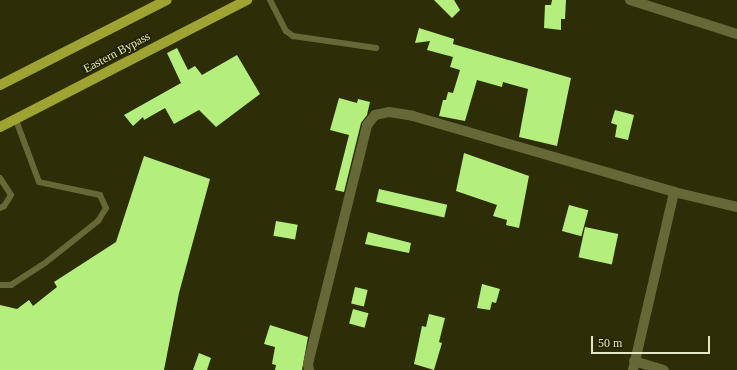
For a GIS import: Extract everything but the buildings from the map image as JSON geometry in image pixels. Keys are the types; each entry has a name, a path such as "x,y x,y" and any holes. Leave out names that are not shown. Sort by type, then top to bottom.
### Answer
{"main road":[{"name":"Eastern Bypass","path":"0,85 167,0"},
{"name":"Eastern Bypass","path":"0,128 247,0"}],"street":[{"path":"630,0 737,34"},
{"path":"309,370 308,364 367,125 375,115 389,112 412,116 674,192 737,207"},
{"path":"664,370 634,365 674,192"}],"lane":[{"path":"270,0 286,31 293,36 376,48"},
{"path":"0,285 11,285 45,263 98,221 106,208 100,196 39,182 16,120"},
{"path":"0,178 11,195 4,206 0,208"}]}
